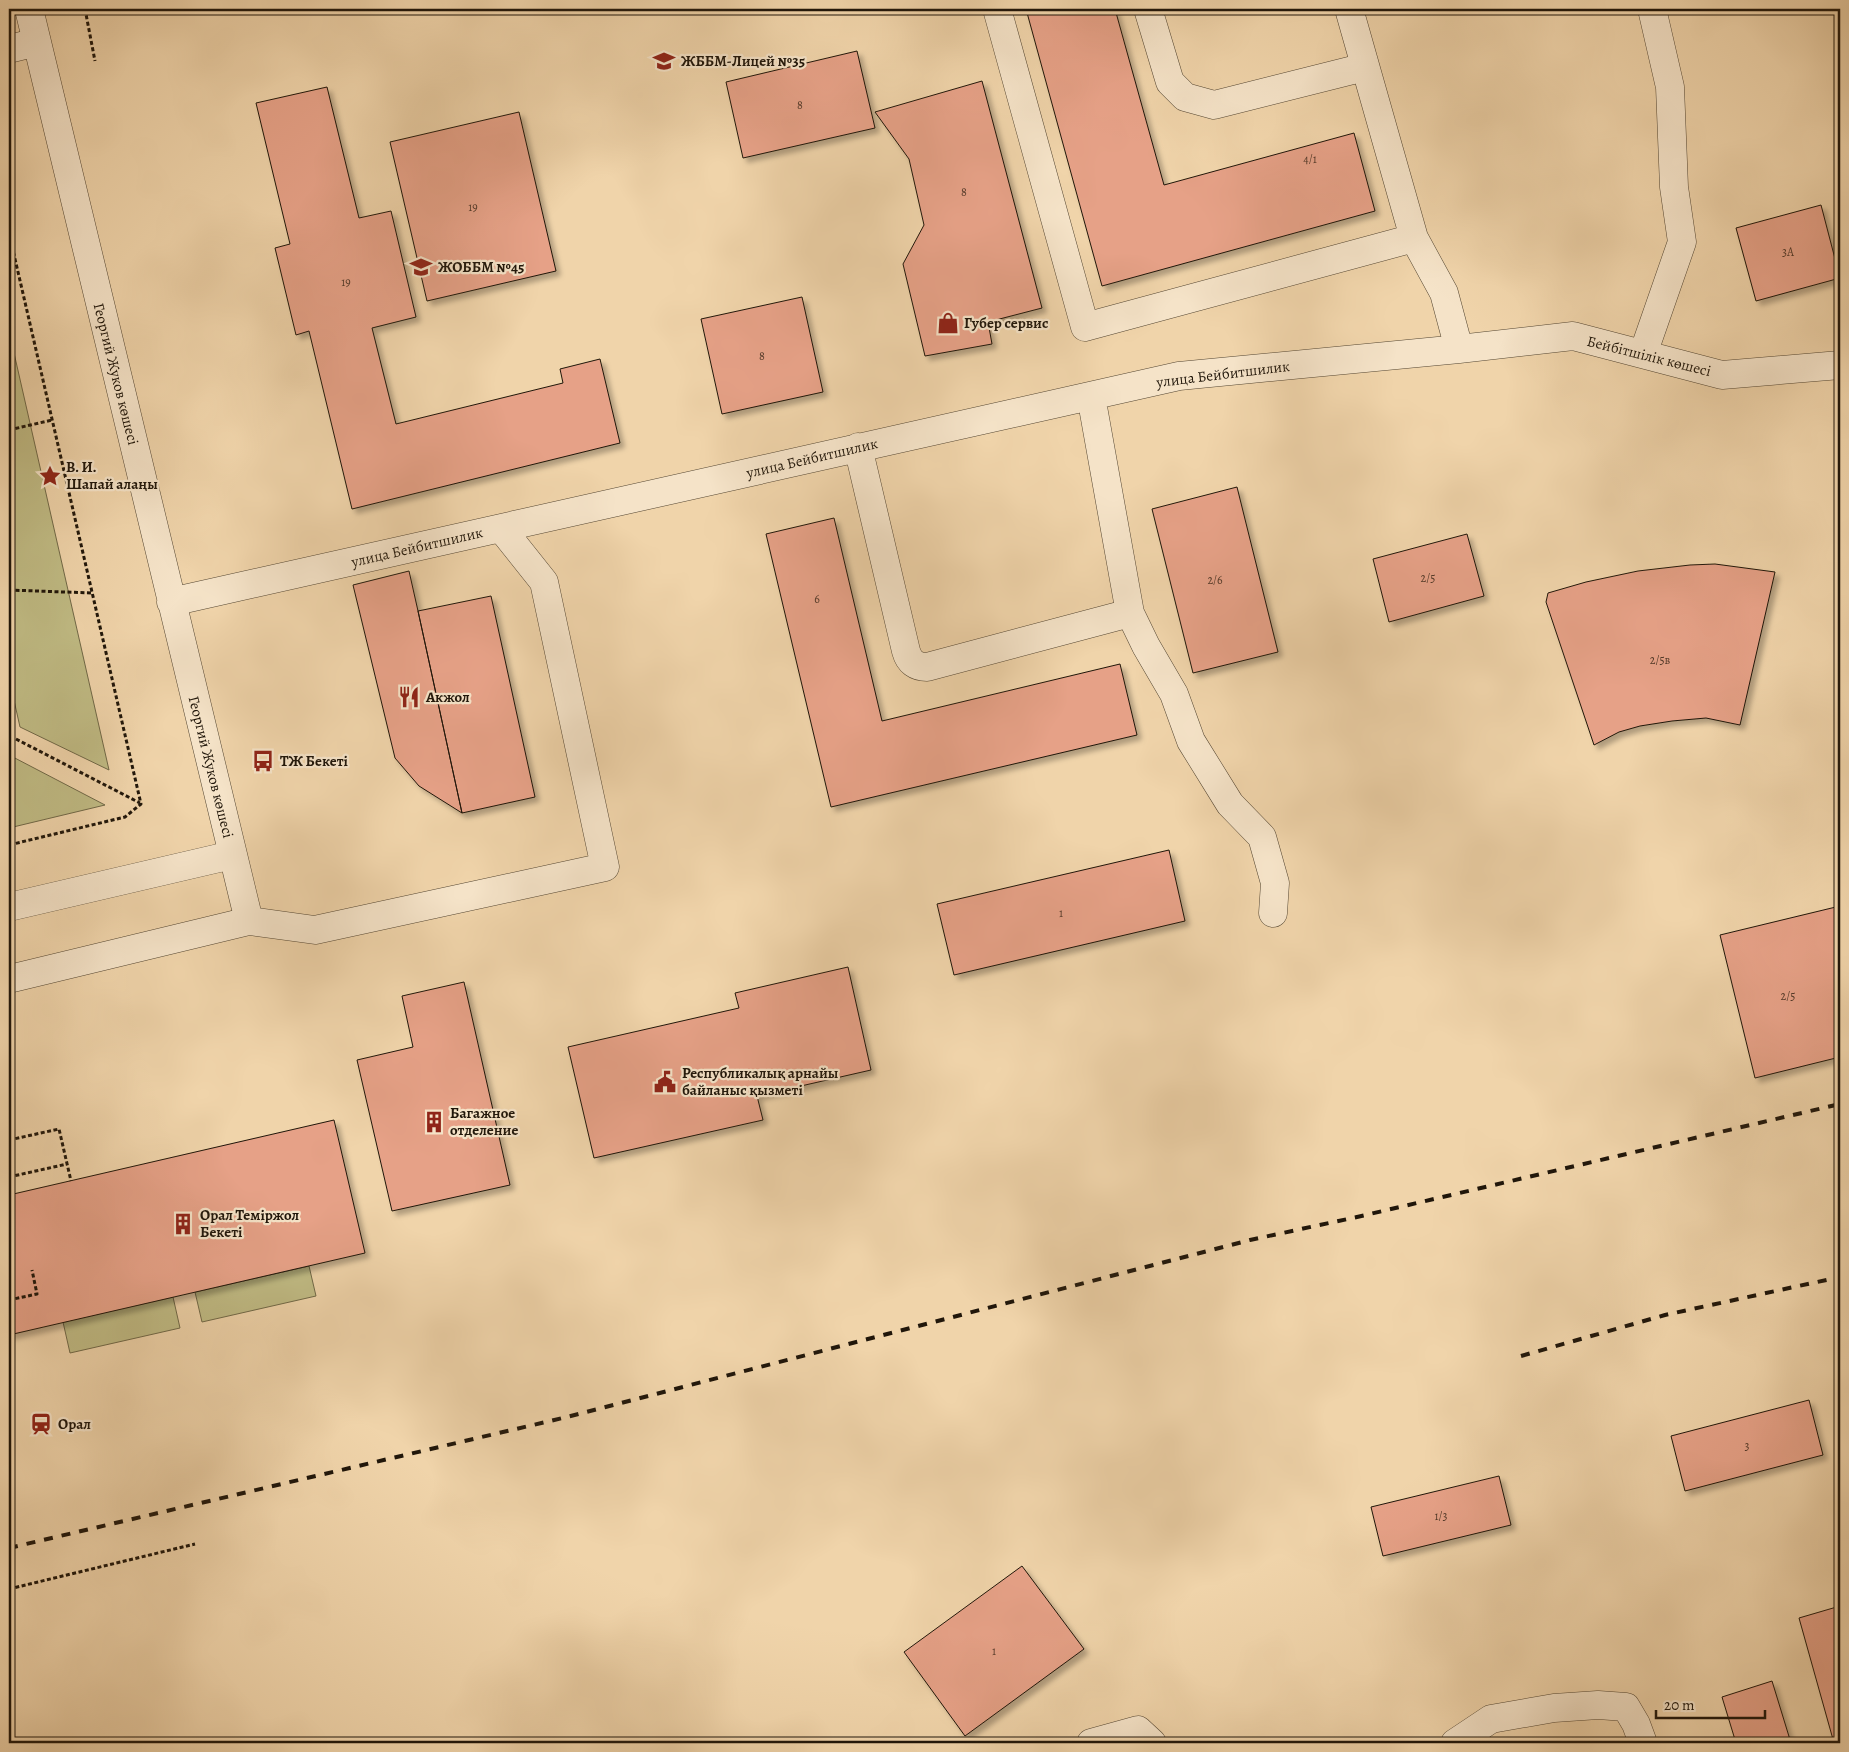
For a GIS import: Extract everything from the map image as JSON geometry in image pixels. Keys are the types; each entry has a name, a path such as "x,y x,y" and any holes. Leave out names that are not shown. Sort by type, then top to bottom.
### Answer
{"street":[{"name":"Георгий Жуков көшесі","path":"29,9 249,921"},
{"path":"997,9 1085,327 1414,238"},
{"path":"1148,9 1170,82 1185,97 1214,105 1365,67"},
{"path":"1349,9 1414,238 1444,293 1459,349"},
{"path":"1643,354 1682,242 1674,187 1670,87 1652,9"},
{"path":"9,49 37,42"},
{"name":"Бейбітшілік көшесі","path":"1459,349 1573,336 1722,375 1840,366"},
{"name":"улица Бейбитшилик","path":"171,602 1179,376 1459,349"},
{"path":"1091,396 1130,613 1146,646 1174,694 1191,741 1230,804 1262,838 1275,884 1273,913"},
{"path":"858,447 906,651 908,658 914,664 927,667 1130,613"},
{"path":"9,979 249,921 315,930 605,867 544,582 501,528"},
{"path":"9,907 232,855"},
{"path":"1455,1743 1491,1719 1554,1708 1598,1705 1626,1707 1636,1724 1643,1743"},
{"path":"1091,1743 1138,1730 1152,1743"}],"path":[{"path":"85,9 96,61"},
{"path":"9,233 141,804"},
{"path":"9,430 52,420"},
{"path":"9,590 92,593"},
{"path":"16,740 141,804"},
{"path":"9,845 125,817 141,804"},
{"path":"9,1140 59,1129 71,1181"},
{"path":"9,1177 67,1164"},
{"path":"9,1300 37,1294 32,1270"},
{"path":"9,1588 195,1544"}],"shaded area":[{"path":"9,331 109,770 20,727 9,678"},
{"path":"11,756 105,805 9,828 9,757"},
{"path":"309,1266 316,1296 202,1322 195,1292"},
{"path":"173,1297 180,1328 70,1353 63,1322"}],"building":[{"path":"1026,9 1115,9 1164,185 1354,133 1375,211 1102,286"},
{"path":"857,51 875,128 743,158 726,82"},
{"path":"982,81 1042,308 988,322 992,344 925,356 903,264 924,225 909,159 875,112"},
{"path":"327,87 359,218 391,211 416,317 372,328 396,424 563,383 560,369 600,359 620,443 352,509 309,331 296,335 275,248 290,244 256,103"},
{"path":"519,112 556,271 427,301 390,142"},
{"path":"1821,205 1840,278 1756,301 1736,228"},
{"path":"802,297 823,392 722,414 701,319"},
{"path":"1237,487 1278,652 1193,673 1152,509"},
{"path":"834,518 882,721 1120,664 1137,735 831,807 766,534"},
{"path":"1467,534 1484,596 1389,622 1373,559"},
{"path":"1715,564 1775,572 1740,725 1706,718 1672,721 1640,726 1619,732 1594,745 1546,602 1548,593 1586,582 1638,571"},
{"name":"Акжол","path":"409,571 462,813 419,786 395,758 353,585"},
{"path":"491,596 535,797 462,813 418,611"},
{"path":"1169,850 1185,921 954,975 937,904"},
{"path":"1840,906 1840,1057 1755,1078 1720,935"},
{"path":"848,967 871,1070 757,1096 763,1120 594,1158 568,1047 739,1008 735,993"},
{"name":"Багажное отделение","path":"464,982 510,1185 392,1211 357,1060 413,1047 402,996"},
{"name":"Орал Теміржол Бекеті","path":"334,1120 365,1253 9,1335 9,1195"},
{"path":"1809,1400 1823,1455 1685,1491 1671,1436"},
{"path":"1499,1476 1511,1525 1383,1556 1371,1507"},
{"path":"1022,1566 1084,1649 965,1736 904,1652"},
{"path":"1840,1606 1840,1743 1834,1743 1799,1618"},
{"path":"1772,1681 1791,1743 1736,1743 1722,1697"}],"railway":[{"path":"9,1548 567,1417 1250,1240 1357,1217 1840,1104"},
{"path":"1521,1356 1665,1315 1840,1277"}],"place":[{"name":"ЖББМ-Лицей №35","path":"664,61"},
{"name":"ЖОББМ №45","path":"421,267"},
{"name":"Губер сервис","path":"948,323"},
{"name":"В. И. Шапай алаңы","path":"50,476"},
{"name":"Акжол","path":"409,697"},
{"name":"ТЖ Бекеті","path":"263,761"},
{"name":"Республикалық арнайы байланыс қызметі","path":"665,1082"},
{"name":"Багажное отделение","path":"434,1122"},
{"name":"Орал Теміржол Бекеті","path":"183,1224"},
{"name":"Орал","path":"41,1424"}]}
